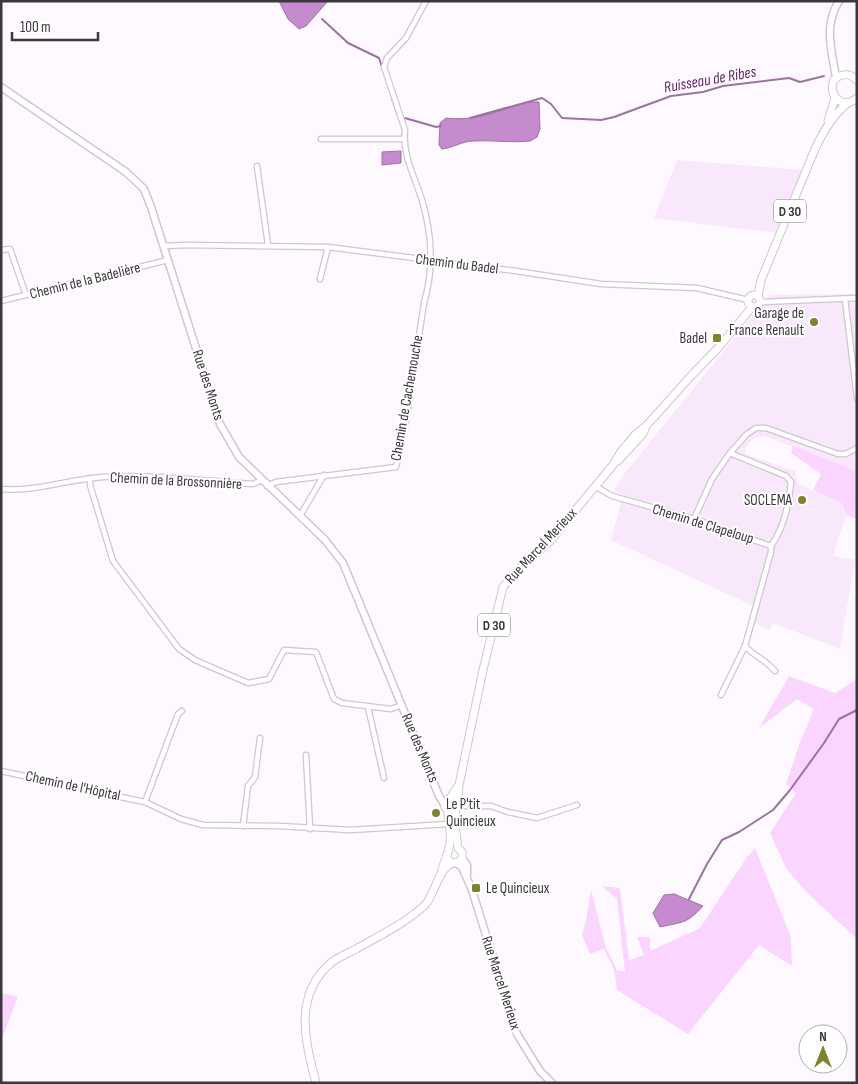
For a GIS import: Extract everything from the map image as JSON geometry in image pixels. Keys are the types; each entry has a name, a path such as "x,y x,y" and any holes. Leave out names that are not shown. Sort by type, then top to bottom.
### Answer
{"main road":[{"path":"853,76 836,78 832,86 835,98 841,102 848,103 857,98"},
{"name":"D 30","path":"826,128 835,98"},
{"name":"D 30","path":"759,299 761,280 815,149 826,128 840,108 848,103"},
{"path":"752,295 759,299 756,307 748,304 748,300 752,295"},
{"name":"Rue Marcel Merieux","path":"448,853 452,804 459,785 483,670 503,587 511,577 549,542 613,465 620,452 719,347 752,307"},
{"name":"Rue Marcel Merieux","path":"452,804 458,848"},
{"path":"453,848 458,848 462,852 462,858 454,863 450,862 448,853 453,848"},
{"name":"D 30","path":"441,875 442,865 448,853"},
{"name":"D 30","path":"316,1083 306,1048 304,1028 306,1008 312,988 320,974 333,961 391,929 424,905 432,894 441,875 449,864 454,863"}],"street":[{"path":"426,1 406,38 387,58 384,67 405,130 404,139 411,171 422,201 429,231 431,261"},
{"path":"836,78 830,54 829,31 831,19 838,1"},
{"path":"830,54 839,68 853,76"},
{"name":"Rue des Monts","path":"1,87 126,172 144,189 220,424 239,457 325,540 343,564 438,791 452,804"},
{"path":"321,139 404,139"},
{"path":"257,166 268,246"},
{"name":"Chemin du Badel","path":"164,246 186,244 328,247 601,284 697,288 748,300"},
{"path":"320,279 328,247"},
{"path":"1,250 10,249 26,295"},
{"name":"Chemin de la Badelière","path":"1,301 168,260"},
{"name":"Chemin de Cachemouche","path":"268,486 276,482 396,467 406,422 431,261"},
{"path":"759,299 857,298"},
{"path":"845,299 854,354 857,398"},
{"path":"694,519 712,479 730,453 747,434 756,428 766,428 838,454 846,454 857,448"},
{"path":"730,453 786,476 791,482 790,496 781,528 771,546"},
{"path":"300,516 324,475"},
{"name":"Chemin de la Brossonnière","path":"1,489 31,489 90,478 120,476 253,484 262,480"},
{"name":"Chemin de la Brossonnière","path":"90,478 90,485 112,561 179,649 195,660 248,683 269,679 284,650"},
{"name":"Chemin de Clapeloup","path":"595,486 612,496 694,519 771,546 771,552 745,646 721,695"},
{"path":"745,646 752,654 768,662 775,671"},
{"name":"Rue des Monts","path":"284,650 316,652 334,699 342,703 391,709 402,705"},
{"path":"368,707 384,778"},
{"path":"145,802 178,714 182,711"},
{"path":"243,826 248,786 255,777 260,738"},
{"path":"306,755 310,829"},
{"name":"Chemin de l'Hôpital","path":"1,771 145,802 181,819 203,824 350,830 449,824"},
{"path":"452,804 491,806 508,812 537,818 577,805"},
{"name":"Rue Marcel Merieux","path":"462,858 467,865 467,876"},
{"name":"Rue Marcel Merieux","path":"454,863 462,867 467,876 517,1034 540,1071 552,1083"}],"shaded area":[{"path":"279,1 328,1 306,26 299,29 288,19"},
{"path":"528,102 539,102 540,129 537,137 530,141 470,141 442,149 439,145 440,123 446,118 477,117"},
{"path":"401,151 401,163 382,165 382,152"},
{"path":"677,160 804,170 777,233 654,218"},
{"path":"857,294 857,471 764,436 754,438 745,448 745,454 795,471 798,484 843,504 846,515 833,556 855,560 840,649 773,623 770,630 751,622 754,610 751,605 611,540 623,495 613,491 625,473 769,295"},
{"path":"793,446 857,471 857,519 846,515 843,504 813,490 821,474 791,453"},
{"path":"789,676 835,693 857,679 857,939 805,891 786,868 770,833 796,793 786,784 814,709 797,699 759,728"},
{"path":"755,848 791,937 792,966 759,945 688,1034 617,990 614,970 604,949 590,954 582,935 591,890 606,948 617,970 625,972 617,899 602,886 620,888 629,960 644,955 637,937 650,937 650,951 700,928"},
{"path":"674,894 703,906 688,919 660,927 653,913 664,895"},
{"path":"1,993 18,997 1,1041"}],"waterway":[{"name":"Ruisseau de Ribes","path":"322,19 348,43 379,58 382,67"},
{"name":"Ruisseau de Ribes","path":"470,118 542,98 551,104 562,118 601,120 671,96 703,92 723,86 789,78 800,82 824,76"},
{"name":"Ruisseau de Ribes","path":"392,98 398,116"},
{"name":"Ruisseau de Ribes","path":"405,118 436,127 441,126"},
{"path":"689,899 722,840 739,832 773,810 790,790 839,719 857,710"}],"place":[{"name":"Garage de France Renault","path":"814,322"},
{"name":"Badel","path":"717,338"},
{"name":"SOCLEMA","path":"802,500"},
{"name":"Le P'tit Quincieux","path":"436,813"},
{"name":"Le Quincieux","path":"476,888"}]}
